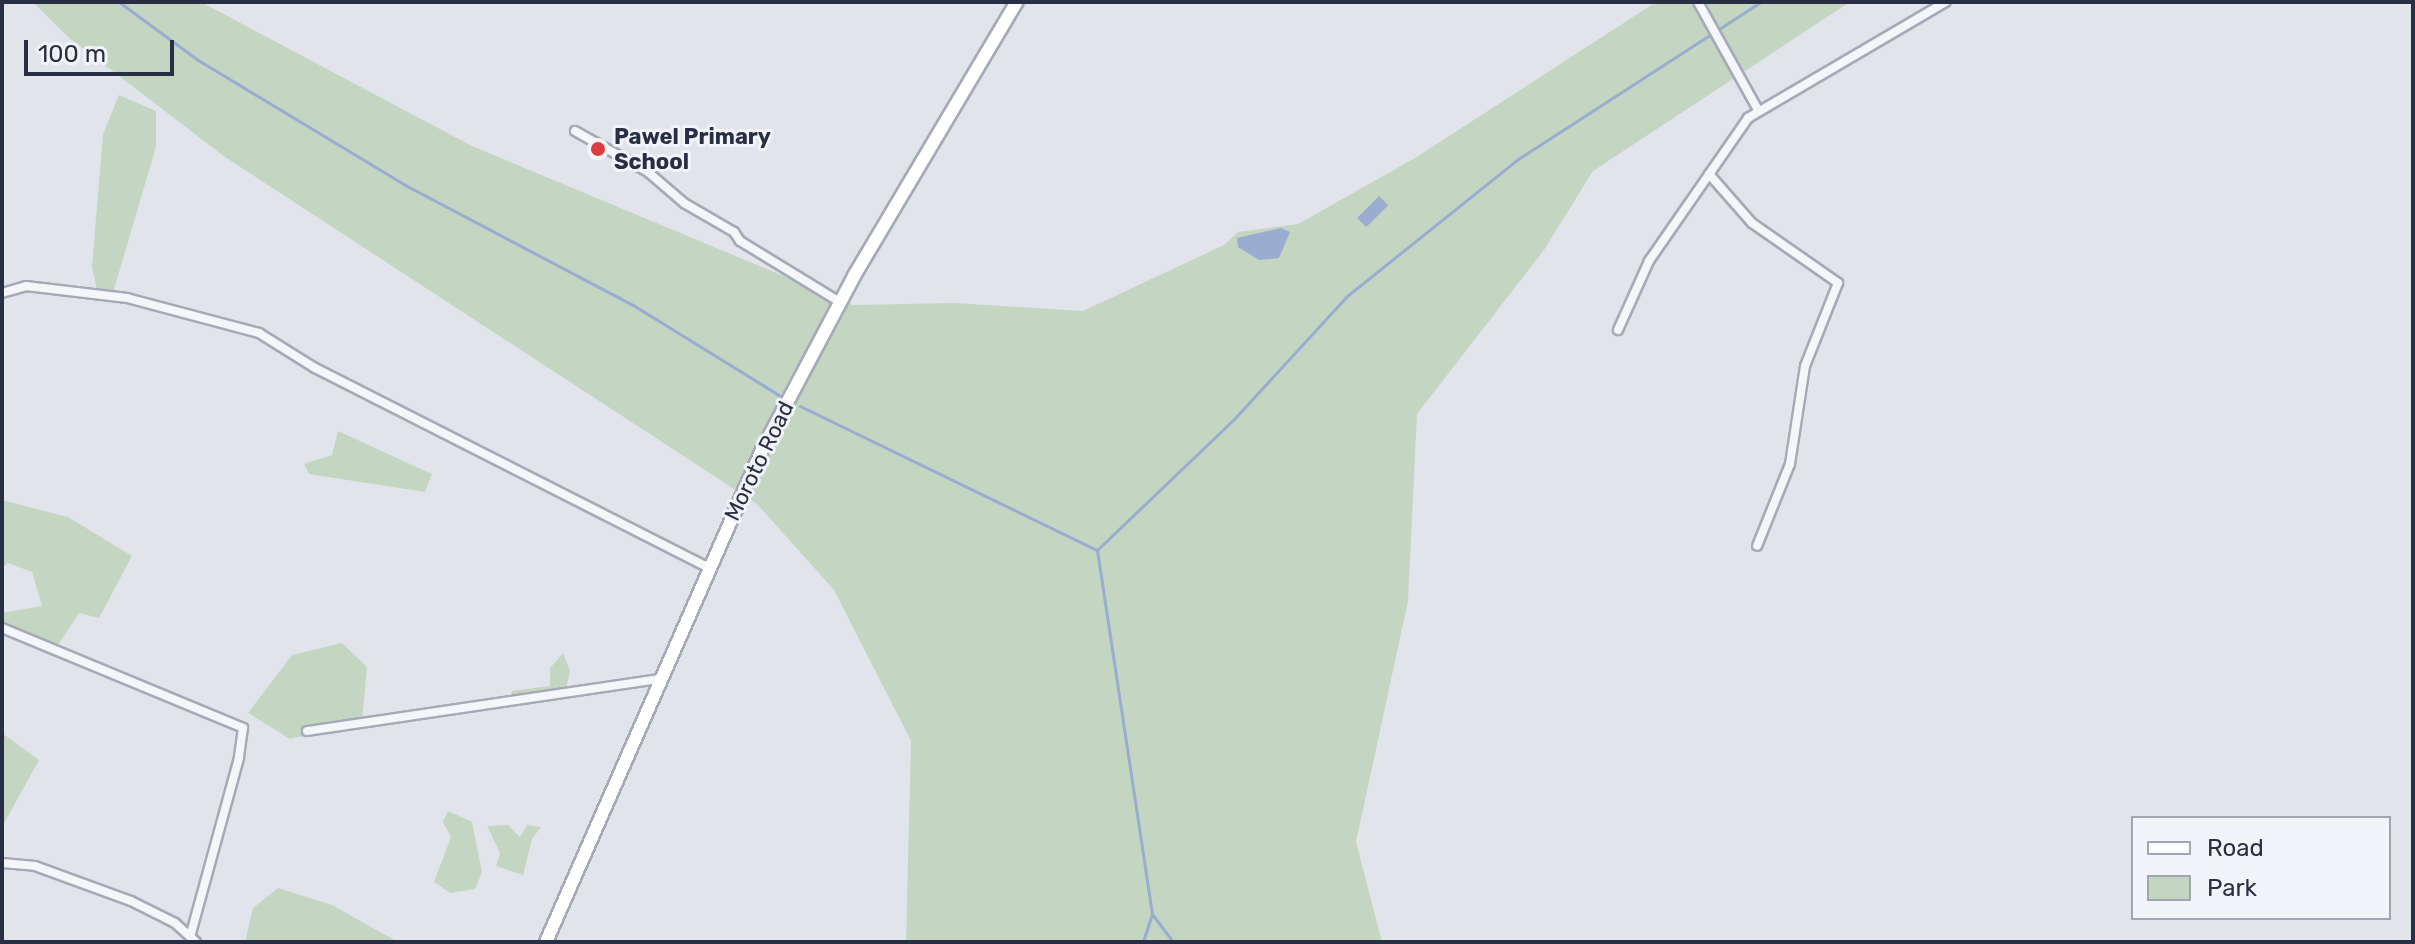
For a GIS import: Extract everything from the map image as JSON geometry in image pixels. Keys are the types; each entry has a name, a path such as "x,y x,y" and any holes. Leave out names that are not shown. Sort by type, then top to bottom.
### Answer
{"main road":[{"name":"Moroto Road","path":"546,942 707,567 840,302 1017,2"}],"street":[{"path":"1698,2 1758,110"},
{"path":"1618,330 1649,261 1758,110 1946,2"},
{"path":"575,131 648,172 684,203 734,232 740,241 840,302"},
{"path":"1709,174 1752,223 1838,283 1805,366 1790,464 1757,546"},
{"path":"2,293 26,286 127,298 259,333 315,368 707,567"},
{"path":"2,628 243,728 239,758 193,938 131,901 35,866 2,863"},
{"path":"307,731 659,679"}],"green space":[{"path":"33,2 201,2 472,146 853,305 954,303 1083,311 1224,245 1238,232 1298,224 1415,158 1656,2 1850,2 1593,171 1544,250 1417,414 1408,601 1356,842 1382,942 906,942 911,741 834,590 757,504 225,157 68,37"},
{"path":"119,95 156,111 156,147 112,296 98,295 92,267 103,134"},
{"path":"338,431 432,474 425,492 309,474 304,464 332,455"},
{"path":"2,500 68,517 132,556 99,618 79,613 51,656 2,624 2,613 42,606 32,572 8,563 2,568"},
{"path":"342,643 367,667 362,722 290,739 248,713 292,655"},
{"path":"563,653 570,671 566,689 511,699 512,691 550,686 550,668"},
{"path":"2,733 39,760 2,827"},
{"path":"448,811 472,822 482,872 475,889 450,893 434,882 451,837 443,822"},
{"path":"508,825 520,837 527,825 541,827 532,839 523,875 496,866 500,853 487,826"},
{"path":"278,888 332,905 398,942 245,942 253,908"}],"water":[{"path":"1379,196 1388,205 1366,227 1357,218"},
{"path":"1281,228 1290,232 1279,258 1259,260 1238,247 1237,238"}],"waterway":[{"path":"119,2 198,60 407,186 633,305 779,395"},
{"path":"1097,550 1234,419 1347,296 1518,159 1761,2"},
{"path":"800,406 1097,550"},
{"path":"1097,550 1152,914 1143,942"},
{"path":"1152,914 1173,942"}],"place":[{"name":"Pawel Primary School","path":"598,149"}]}
